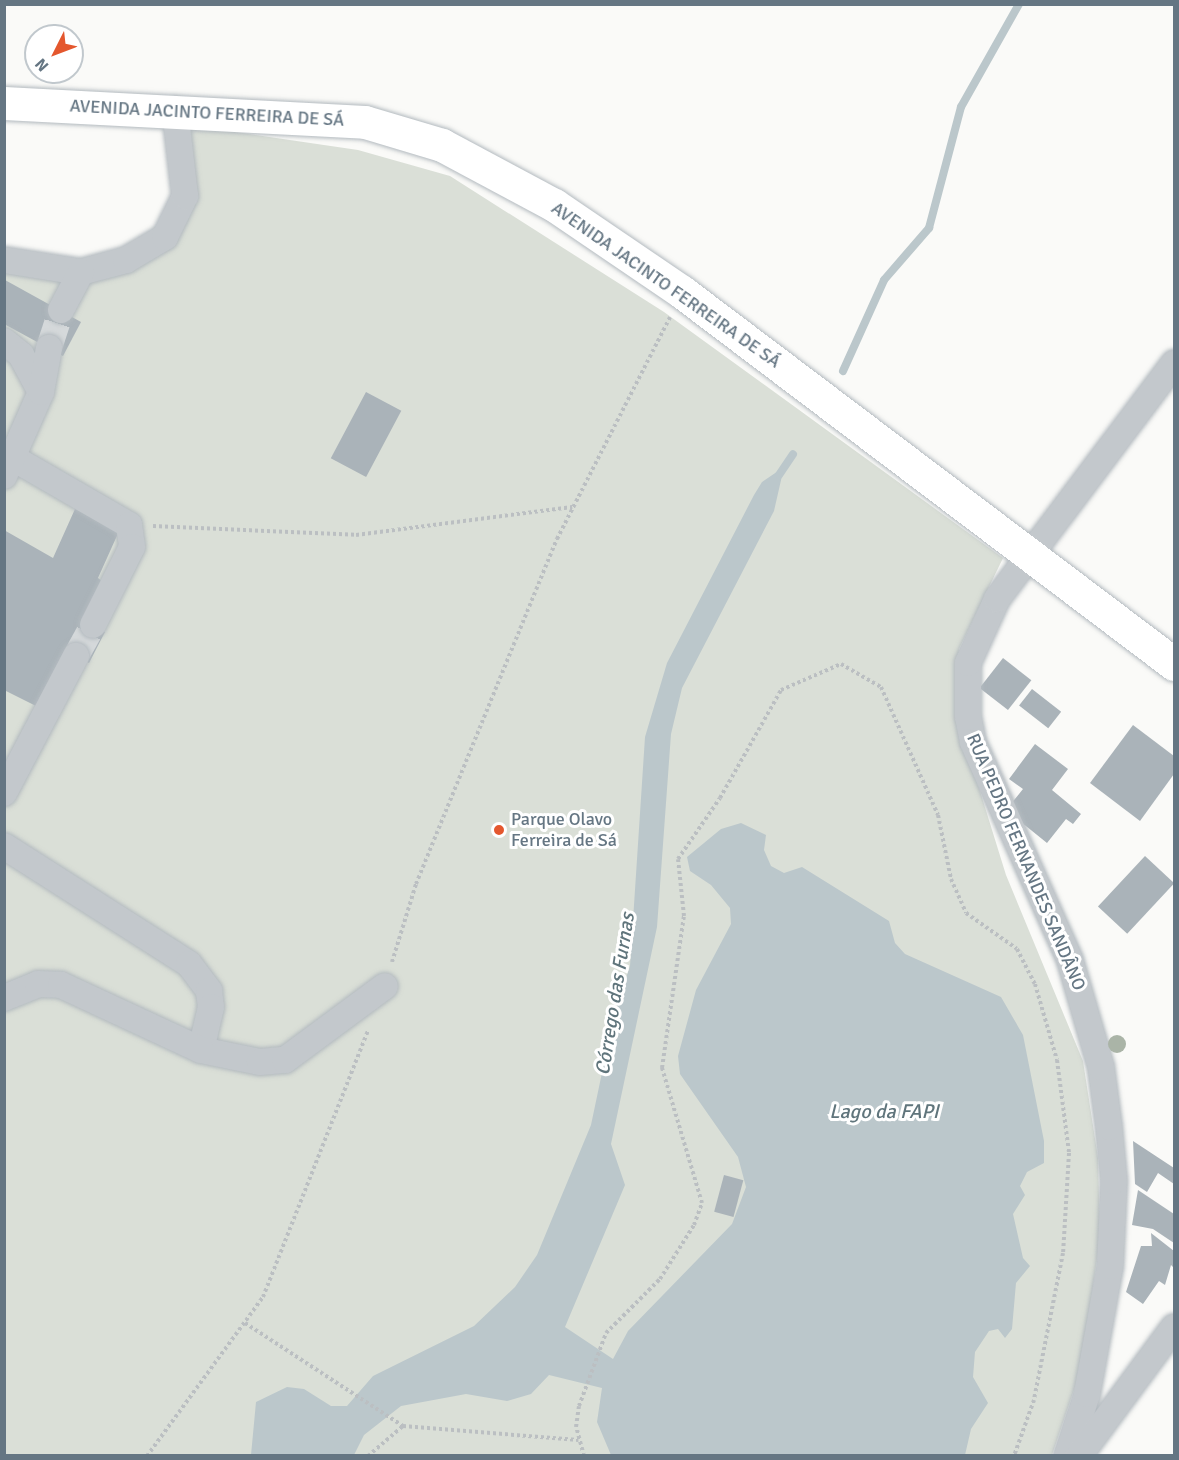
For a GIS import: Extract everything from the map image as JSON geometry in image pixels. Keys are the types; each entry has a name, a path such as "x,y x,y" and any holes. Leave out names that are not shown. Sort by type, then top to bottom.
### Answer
{"main road":[{"name":"AVENIDA JACINTO FERREIRA DE SÁ","path":"4,103 175,109 365,122 442,145 554,205 682,292 1174,664"}],"street":[{"path":"4,260 81,272 149,249 174,225 187,175 175,109"},
{"path":"61,310 81,272"},
{"path":"4,341 21,354 41,392"},
{"path":"49,348 41,392 9,467 129,525 132,547 93,625"},
{"name":"RUA PEDRO FERNANDES SANDÂNO","path":"1067,1455 1087,1394 1110,1266 1114,1181 1109,1127 1101,1067 1071,960 993,788 968,717 972,645 1029,554 1174,363"},
{"path":"4,793 76,656"},
{"path":"4,846 189,964 209,992 211,1007 201,1050"},
{"path":"4,998 38,984 61,985 201,1050 260,1062 285,1060 385,986"},
{"path":"1079,1455 1174,1327"}],"path":[{"path":"147,1455 263,1296 385,986 416,884 573,507 682,292"},
{"path":"129,525 356,535 573,507"},
{"path":"584,1455 576,1427 587,1386 606,1333 646,1295 678,1254 702,1203 662,1068 684,916 678,859 720,798 781,690 841,664 881,687 938,815 951,879 966,913 1017,949 1035,984 1057,1060 1069,1153 1063,1254 1034,1400 1014,1455"},
{"path":"245,1323 353,1394 388,1420 403,1426 578,1440"},
{"path":"368,1455 403,1426"}],"shaded area":[{"name":"Parque Olavo Ferreira de Sá","path":"182,124 358,150 450,176 664,312 1003,558 959,649 957,717 1006,875 1083,1061 1098,1158 1100,1238 1081,1369 1052,1455 5,1455 4,264 45,276 166,239"}],"water":[{"name":"Lago da FAPI","path":"784,467 774,511 682,688 671,734 657,927 611,1144 625,1185 565,1327 613,1359 628,1331 732,1224 746,1187 738,1157 680,1074 678,1056 696,990 731,924 730,908 711,885 690,871 687,857 721,829 741,823 766,835 764,850 771,866 784,873 802,867 889,921 895,943 905,954 1001,997 1023,1035 1044,1141 1044,1163 1027,1172 1020,1186 1025,1195 1013,1214 1023,1258 1030,1266 1016,1283 1012,1329 1005,1338 998,1329 989,1331 975,1352 973,1377 988,1403 971,1429 965,1455 611,1455 597,1422 602,1388 549,1375 531,1394 507,1401 466,1394 401,1406 364,1435 354,1455 251,1455 256,1402 287,1387 304,1389 331,1406 347,1406 373,1376 474,1326 515,1287 537,1255 591,1125 615,1011 630,966 645,737 667,663 754,495 762,482"}],"building":[{"path":"5,280 81,322 63,356 4,324"},
{"path":"366,392 401,411 366,477 331,458"},
{"path":"75,509 120,529 98,578 103,582 83,620 105,632 89,663 69,652 40,708 4,690 4,530 53,558"},
{"path":"1003,658 1031,680 1008,710 980,688"},
{"path":"1032,689 1061,712 1048,728 1019,706"},
{"path":"1133,725 1174,756 1174,774 1140,821 1090,783"},
{"path":"1035,744 1068,769 1052,790 1081,814 1073,824 1066,819 1047,843 1006,810 1023,789 1009,779"},
{"path":"1145,856 1174,884 1127,934 1098,906"},
{"path":"1133,1141 1174,1168 1174,1184 1158,1173 1147,1192 1135,1184"},
{"path":"724,1175 743,1180 733,1217 714,1212"},
{"path":"1138,1190 1174,1214 1174,1243 1153,1229 1132,1225"},
{"path":"1151,1233 1174,1251 1174,1268 1171,1265 1165,1285 1159,1281 1143,1304 1126,1292 1141,1246 1152,1246"}],"waterway":[{"name":"Córrego das Furnas","path":"843,371 884,280 929,228 961,107 1019,4"},
{"name":"Córrego das Furnas","path":"779,475 793,454"}],"tunnel":[{"path":"49,348 61,310"},
{"path":"76,656 93,625"}],"place":[{"name":"Parque Olavo Ferreira de Sá","path":"499,830"}]}
